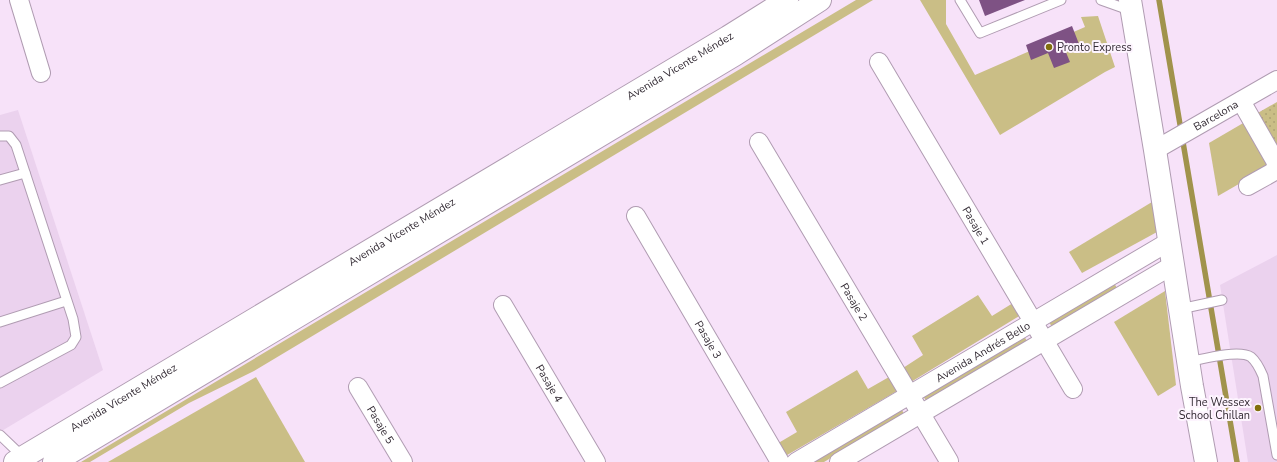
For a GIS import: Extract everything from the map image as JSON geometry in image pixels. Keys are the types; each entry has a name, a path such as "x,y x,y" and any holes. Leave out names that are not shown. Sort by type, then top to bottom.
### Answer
{"main road":[{"name":"Avenida Vicente Méndez","path":"19,460 721,41 787,0"},
{"name":"Avenida Vicente Méndez","path":"54,462 736,54 820,0"},
{"path":"1131,6 1170,241 1188,362 1206,462"}],"street":[{"path":"19,0 41,73"},
{"name":"Pasaje 1","path":"879,62 1073,389"},
{"name":"Barcelona","path":"1155,150 1277,80"},
{"path":"1241,101 1277,164 1273,172 1248,186"},
{"name":"Pasaje 2","path":"759,142 949,461"},
{"name":"Pasaje 3","path":"636,216 780,462"},
{"name":"Avenida Andrés Bello","path":"796,462 1170,241"},
{"name":"Avenida Andrés Bello","path":"839,462 1173,265"},
{"name":"Pasaje 4","path":"503,305 596,462"},
{"name":"Pasaje 5","path":"358,387 403,462"}],"lane":[{"path":"960,0 980,33 1060,0"},
{"path":"1101,0 1131,6"},
{"path":"0,136 9,136 16,146 73,319 76,337 71,345 0,383"},
{"path":"0,180 25,172"},
{"path":"1180,309 1222,300"},
{"path":"0,322 66,301"},
{"path":"1188,362 1231,354 1250,356 1260,368 1263,376 1277,455"},
{"path":"0,434 19,460"}],"shaded area":[{"path":"856,0 873,0 254,371 189,403 90,462 81,462"},
{"path":"920,0 946,0 946,24 975,75 1085,27 1081,17 1098,16 1115,67 1000,135"},
{"path":"1277,102 1277,145 1273,143 1256,114"},
{"path":"18,110 103,370 0,432 0,115"},
{"path":"1245,122 1270,166 1218,196 1209,143"},
{"path":"1152,202 1157,232 1082,273 1069,252"},
{"name":"The Wessex School Chillan","path":"1277,255 1277,462 1248,462 1220,285"},
{"path":"1114,283 1117,288 1052,327 1049,322"},
{"path":"1165,291 1176,385 1158,396 1114,322"},
{"path":"978,295 992,316 1013,303 1021,315 911,382 903,368 923,355 912,336"},
{"path":"1024,336 1027,341 927,402 923,396"},
{"path":"857,370 868,389 889,377 897,391 782,458 775,445 797,432 786,412"},
{"path":"256,377 305,462 108,462"},
{"path":"901,408 904,414 824,462 811,462"}],"building":[{"path":"979,0 1025,0 985,16"},
{"name":"Pronto Express","path":"1072,26 1079,44 1065,50 1070,62 1054,68 1048,53 1031,60 1026,45"}],"waterway":[{"path":"1159,0 1237,462"}],"place":[{"name":"Pronto Express","path":"1049,47"},
{"name":"The Wessex School Chillan","path":"1258,408"}]}
